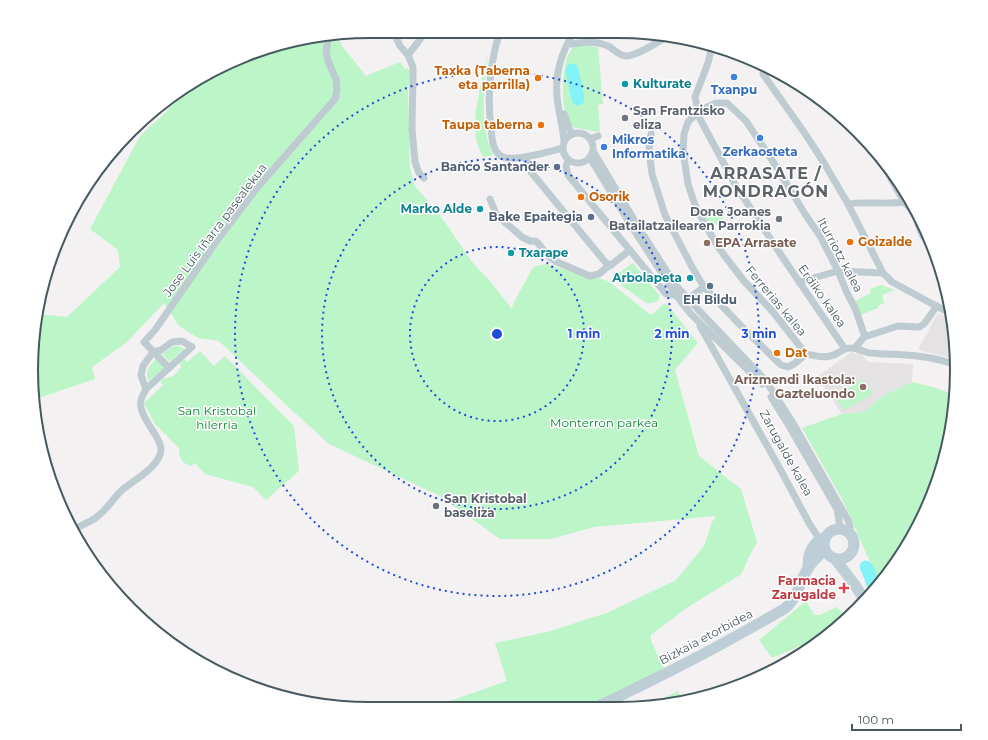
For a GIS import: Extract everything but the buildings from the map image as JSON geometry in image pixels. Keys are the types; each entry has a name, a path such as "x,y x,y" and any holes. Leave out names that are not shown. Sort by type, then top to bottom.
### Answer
{"street":[{"path":"396,38 400,46 408,55 413,67 412,129 415,162 419,173 424,178"},
{"path":"408,55 421,38"},
{"path":"498,38 491,68 489,87 489,112 493,146 496,152 505,158 512,159 564,144 567,137 575,133 582,133 590,139 593,145 591,155 582,163 572,162 568,160 564,154 564,144 557,97 556,82 561,56 570,38"},
{"path":"572,134 564,117 560,95 560,81 566,53 574,38"},
{"name":"Jose Luis Iñarra pasealekua","path":"153,352 144,342 155,330 216,242 257,188 335,99 337,90 336,79 326,51 328,41"},
{"path":"571,44 596,42 607,45 625,56 634,55 659,41"},
{"name":"Erdiko kalea","path":"711,51 695,98 700,119 733,181 845,349"},
{"path":"762,74 815,148 848,204 883,274 892,282 945,310"},
{"name":"Iturriotz kalea","path":"698,111 716,103 727,103 746,121 820,236 838,271 860,322 864,337"},
{"name":"Ferrerias kalea","path":"698,111 688,122 685,129 683,152 688,184 696,208 724,255 744,281 776,315 806,354"},
{"path":"650,134 649,150 652,174 665,215 683,252 704,287 782,365 788,367 806,354 817,357 827,357 850,348 855,348 868,353 921,357 950,363"},
{"path":"590,139 598,136"},
{"path":"591,155 635,232 676,295 690,313 763,384 789,426 837,509 839,520 845,531 854,541 854,549 849,556 843,559 835,559"},
{"path":"591,155 675,284 766,381 793,423 848,520 850,527 845,531 833,531 827,535 824,545 829,556 835,559 856,585 862,596"},
{"path":"525,156 531,172 606,263 611,265"},
{"path":"568,160 566,166 568,174 666,294 676,295"},
{"path":"848,204 859,202 904,202 901,196"},
{"path":"490,199 496,214 522,237 538,243 548,256 557,262 590,276 599,274 630,250"},
{"path":"799,282 838,271 883,274"},
{"path":"688,299 704,287"},
{"path":"855,348 864,337 898,326 919,327 924,324 937,306"},
{"name":"Zarugalde kalea","path":"690,313 703,331 809,523 824,545"},
{"path":"77,527 99,516 121,491 153,466 161,453 160,442 142,412 140,404 141,398 146,389 192,347 182,341 172,342 161,350 153,352 143,366 141,375 146,389"},
{"path":"153,352 169,368"},
{"name":"Bizkaia etorbidea","path":"606,702 665,675 784,609 794,598 808,569 808,556 813,546 818,542 824,545"},
{"path":"849,556 856,585"}],"shaded area":[{"path":"938,313 946,317 949,357 918,350"},
{"name":"Arizmendi Ikastola: Gazteluondo","path":"853,351 855,354 859,351 868,362 913,364 912,382 883,396 863,412 842,414 817,377"}],"green space":[{"name":"Monterron parkea","path":"340,40 342,46 366,76 400,62 405,69 408,68 410,73 408,89 410,168 415,186 442,218 472,262 490,281 512,309 513,304 533,267 545,264 608,281 651,315 665,303 671,309 698,343 675,370 699,456 741,489 757,542 740,575 688,607 651,635 651,641 665,670 600,702 447,702 507,681 495,643 547,632 607,613 676,580 704,546 712,522 716,516 594,527 551,539 500,539 440,496 329,444 219,341 198,338 179,326 164,303 127,342 92,367 95,379 40,398 38,370 43,315 67,317 120,267 118,250 90,229 140,136 165,113 172,104 186,94 223,72 263,56 305,44"},
{"path":"591,45 592,47 598,47 603,104 598,105 599,132 571,126 567,121 565,113 563,94 565,65 568,55 573,47"},
{"path":"488,54 484,92 484,118 493,155 483,157 477,143 475,122 478,98"},
{"path":"718,208 724,221 718,224 708,224 705,218 715,213 714,211"},
{"path":"633,263 659,295 659,300 656,302 646,303 611,278"},
{"path":"881,285 895,290 882,295 884,303 878,306 878,308 860,315 854,302 871,293 870,289"},
{"path":"174,346 179,346 184,349 170,362 162,354"},
{"name":"San Kristobal hilerria","path":"200,351 214,366 225,356 294,426 299,471 266,500 253,487 205,474 195,463 191,466 185,463 180,457 179,448 155,424 144,403 163,385 160,382 164,378 172,377 176,373 181,367 180,363 184,359 187,362"},
{"path":"156,359 164,368 149,381 147,372 151,364"},
{"path":"862,379 873,394 844,410 836,398"},
{"path":"912,382 939,389 949,393 944,435 939,456 925,497 906,536 874,581 871,564 842,499 802,428 842,414 863,412 883,396"},
{"path":"806,601 814,615 820,615 837,607 843,614 806,643 772,658 759,640"},
{"path":"678,691 681,696 662,699"}],"waterway":[{"path":"572,70 578,99"},
{"path":"866,567 873,583"}],"place":[{"name":"Txanpu","path":"734,77"},
{"name":"Taxka (Taberna eta parrilla)","path":"538,78"},
{"name":"Kulturate","path":"625,84"},
{"name":"San Frantzisko eliza","path":"625,118"},
{"name":"Taupa taberna","path":"541,125"},
{"name":"Zerkaosteta","path":"760,138"},
{"name":"Mikros Informatika","path":"604,147"},
{"name":"Banco Santander","path":"557,167"},
{"name":"Osorik","path":"581,197"},
{"name":"Marko Alde","path":"480,209"},
{"name":"Bake Epaitegia","path":"591,217"},
{"name":"Done Joanes Batailatzailearen Parrokia","path":"779,219"},
{"name":"Goizalde","path":"850,242"},
{"name":"EPA Arrasate","path":"707,243"},
{"name":"Txarape","path":"511,253"},
{"name":"Arbolapeta","path":"690,278"},
{"name":"EH Bildu","path":"710,286"},
{"name":"Dat","path":"777,353"},
{"name":"Arizmendi Ikastola: Gazteluondo","path":"863,387"},
{"name":"San Kristobal baseliza","path":"436,506"},
{"name":"Farmacia Zarugalde","path":"844,588"}],"district":[{"name":"ARRASATE / MONDRAGÓN","path":"766,182"}]}
